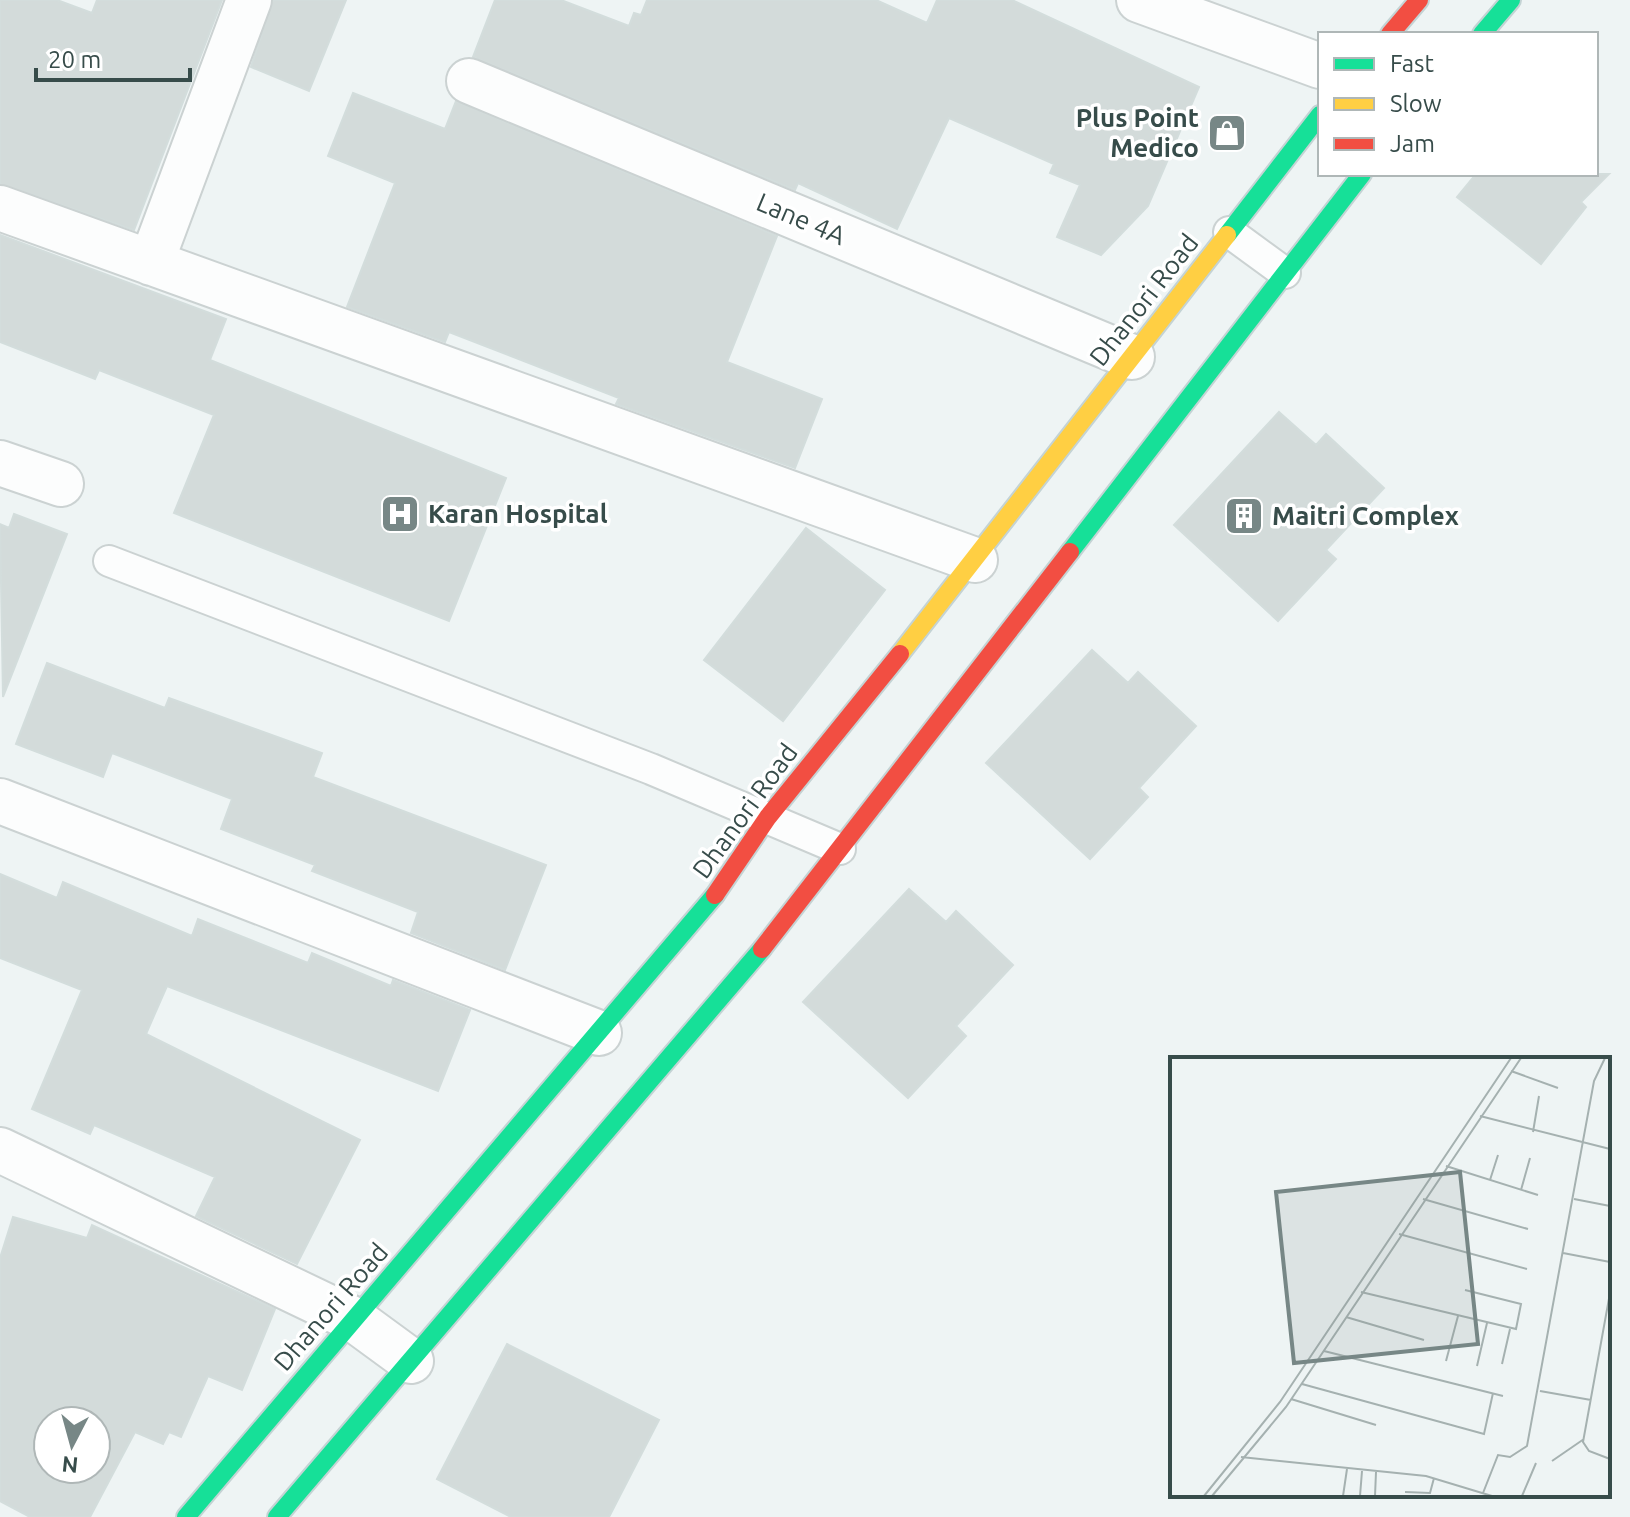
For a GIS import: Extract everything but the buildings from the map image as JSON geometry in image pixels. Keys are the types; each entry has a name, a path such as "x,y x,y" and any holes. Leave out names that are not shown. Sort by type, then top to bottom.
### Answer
{"main road":[{"path":"1392,32 1419,0"},
{"path":"1475,7 1487,28 1511,0"},
{"name":"Dhanori Road","path":"186,1517 720,889 768,817 975,560 1318,118"},
{"path":"277,1517 765,945 1360,176"}],"street":[{"path":"151,263 249,0"},
{"path":"1139,0 1318,65"},
{"name":"Lane 4A","path":"469,81 1132,357"},
{"path":"0,208 975,560"},
{"path":"0,463 61,484"},
{"path":"0,801 599,1033"},
{"path":"0,1150 355,1320 411,1361"}],"lane":[{"path":"1229,232 1285,273"},
{"path":"109,561 768,817 840,849"}],"traffic: fast":[{"path":"1484,32 1511,0"},
{"path":"1227,235 1318,118"},
{"path":"1070,552 1360,176"},
{"path":"186,1517 715,895"},
{"path":"277,1517 762,949"}],"traffic: slow":[{"path":"900,654 1227,235"}],"traffic: jam":[{"path":"1392,32 1419,0"},
{"path":"762,949 1070,552"},
{"path":"715,895 768,817 900,654"}],"place":[{"name":"Plus Point Medico","path":"1227,133"},
{"name":"Karan Hospital","path":"400,514"},
{"name":"Maitri Complex","path":"1244,516"}]}
